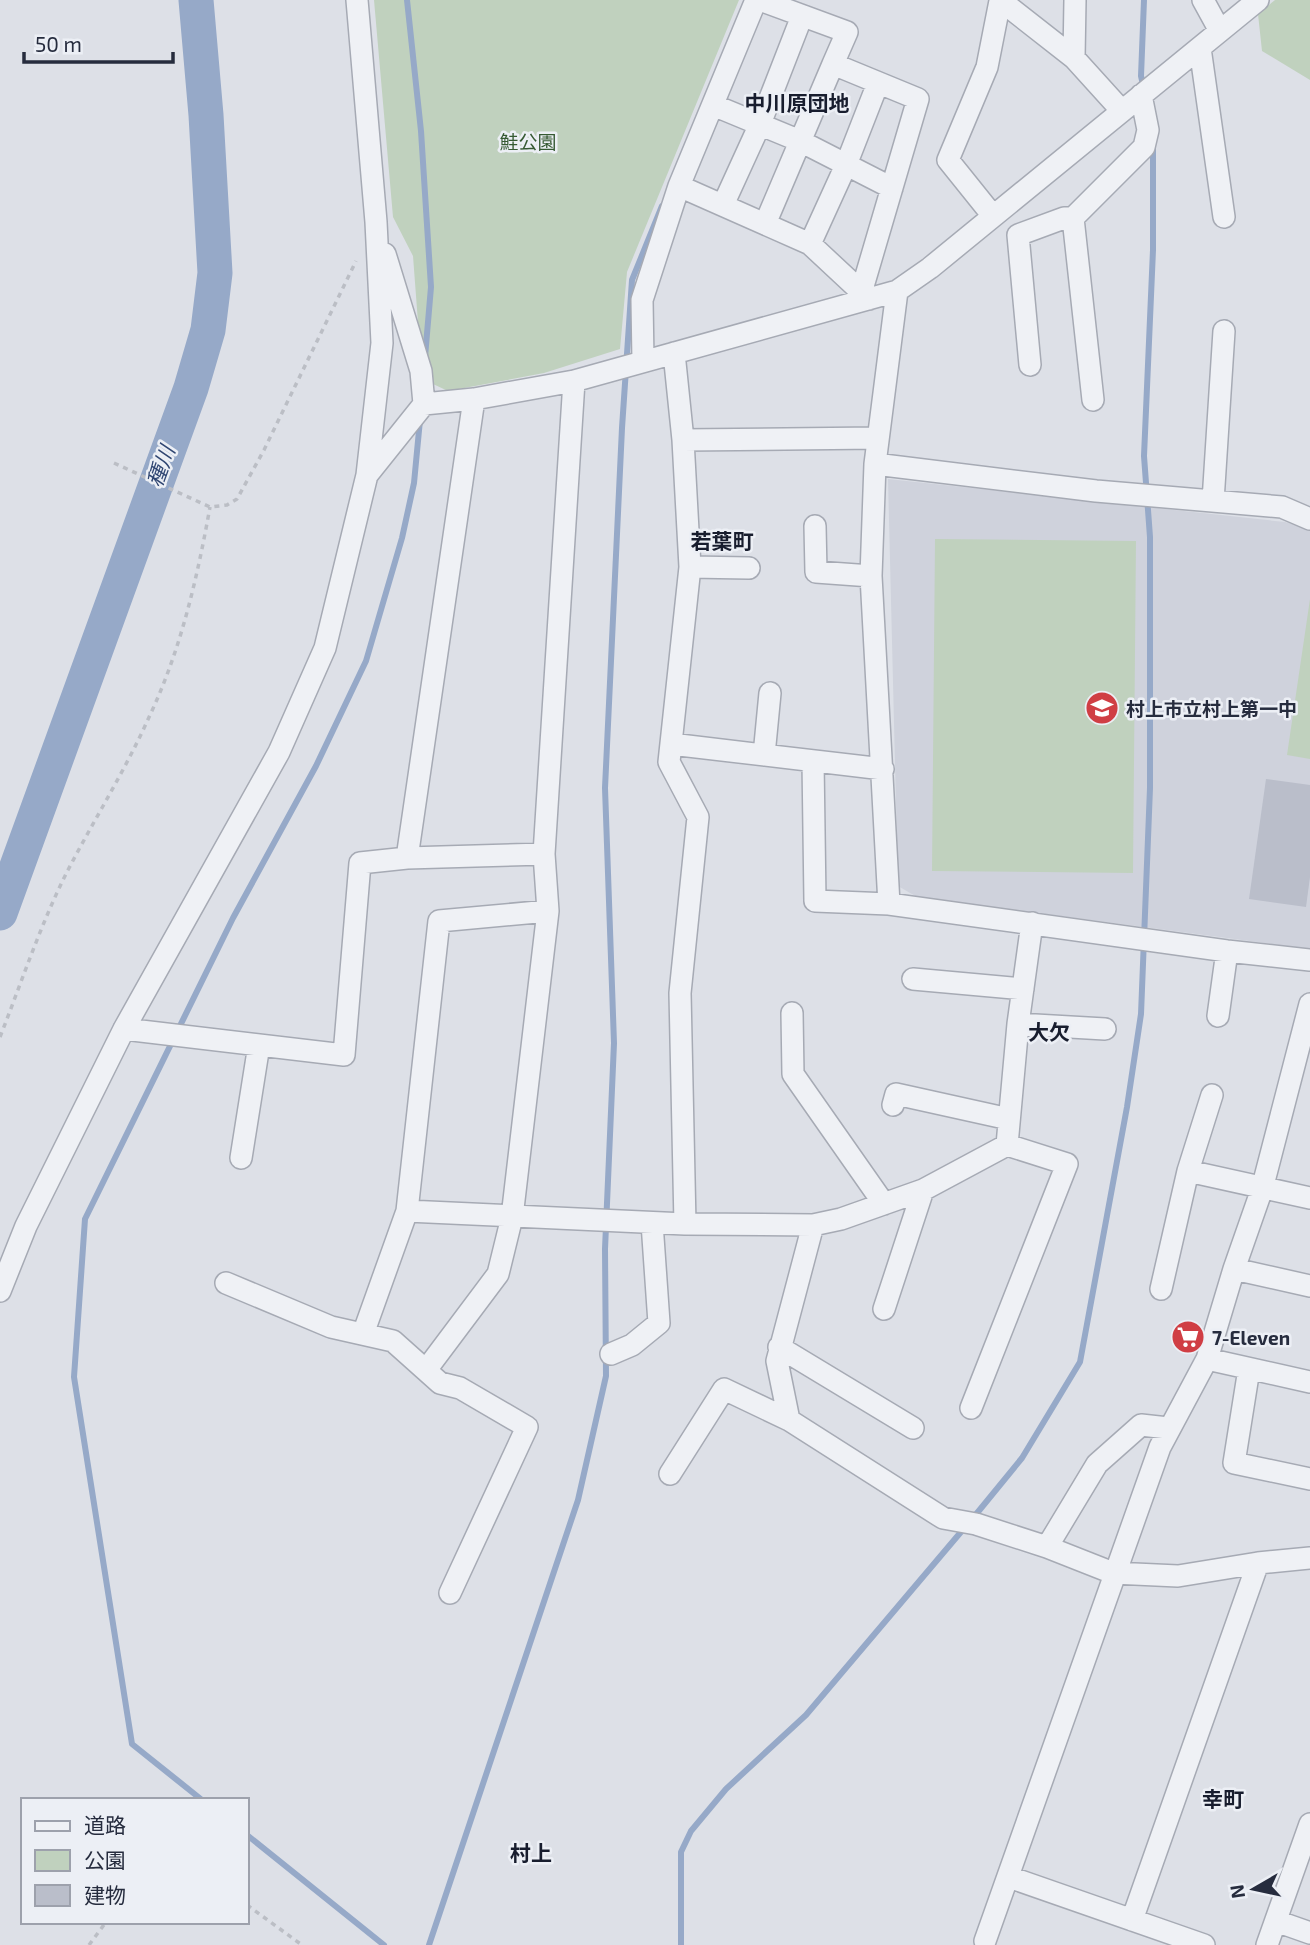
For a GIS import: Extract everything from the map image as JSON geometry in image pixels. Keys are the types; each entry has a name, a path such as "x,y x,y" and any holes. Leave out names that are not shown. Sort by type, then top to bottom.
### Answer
{"street":[{"path":"0,1291 26,1226 124,1030 279,752 325,648 367,475 382,343 376,222 357,0"},
{"path":"643,361 642,300 679,186 758,0 847,32 765,224"},
{"path":"993,216 948,160 987,67 1000,0 1074,58 1122,111"},
{"path":"1074,58 1075,0"},
{"path":"1203,0 1220,31"},
{"path":"424,404 474,399 574,381 865,296 897,291 930,268 1258,0"},
{"path":"723,205 760,124 802,16"},
{"path":"1199,47 1224,217"},
{"path":"833,64 918,99 865,296"},
{"path":"810,244 846,165 878,83"},
{"path":"1030,365 1018,235 1064,218 1073,218 1144,148 1148,130 1140,95"},
{"path":"713,105 800,141 892,188"},
{"path":"679,186 810,244 865,296"},
{"path":"1073,218 1094,400"},
{"path":"367,475 424,404 421,371 376,222"},
{"path":"889,904 872,576 875,464 897,291"},
{"path":"1213,501 1224,331"},
{"path":"674,353 683,440 690,567 668,762 698,817 680,993 685,1224"},
{"path":"426,1370 498,1274 512,1217 548,911 544,854 574,381"},
{"path":"407,858 474,399"},
{"path":"683,440 878,438"},
{"path":"875,464 1096,491 1282,507 1310,519"},
{"path":"816,526 817,572 872,576"},
{"path":"690,567 749,568"},
{"path":"764,755 770,693"},
{"path":"671,744 883,769"},
{"path":"813,761 815,901 889,904 1310,960"},
{"path":"124,1030 344,1055 360,863 407,858 544,854"},
{"path":"363,1334 407,1211 439,921 548,911"},
{"path":"1007,1144 1018,1024 1032,923"},
{"path":"1219,1016 1227,951"},
{"path":"913,979 1023,989"},
{"path":"985,1941 1114,1573 1168,1428 1207,1359 1262,1189 1310,1004"},
{"path":"793,1013 793,1074 884,1204"},
{"path":"1018,1024 1105,1029"},
{"path":"242,1158 259,1045"},
{"path":"893,1105 895,1094 1009,1119"},
{"path":"1161,1289 1188,1171 1212,1095"},
{"path":"407,1211 652,1223 813,1225 841,1219 923,1190 1007,1144 1068,1164 971,1408"},
{"path":"1188,1171 1310,1198"},
{"path":"884,1309 923,1190"},
{"path":"611,1354 632,1345 659,1323 652,1223"},
{"path":"789,1420 777,1361 813,1225"},
{"path":"1234,1269 1310,1286"},
{"path":"226,1283 331,1327 393,1341 440,1383 460,1388 527,1427 450,1593"},
{"path":"779,1347 913,1428"},
{"path":"1207,1359 1310,1382"},
{"path":"1249,1369 1234,1463 1310,1479"},
{"path":"670,1474 724,1389 789,1420 943,1518 976,1524 1114,1573 1178,1576 1310,1558"},
{"path":"1046,1548 1097,1464 1141,1424 1168,1428"},
{"path":"1132,1920 1258,1563"},
{"path":"1267,1945 1309,1831"},
{"path":"1009,1877 1203,1945"},
{"path":"1276,1921 1310,1933"}],"path":[{"path":"114,463 210,507 227,505 237,499 264,450 358,258"},
{"path":"0,1037 68,870 121,775 172,663 198,577 210,507"},
{"path":"248,1906 302,1945"},
{"path":"89,1945 105,1924"}],"shaded area":[{"name":"村上市立村上第一中","path":"888,479 1285,522 1310,529 1310,949 917,897 898,886"}],"green space":[{"name":"鮭公園","path":"374,0 739,0 627,272 620,349 544,373 448,391 433,384 420,349 413,256 393,217"},
{"path":"1275,0 1310,0 1310,80 1262,51 1258,14"},
{"path":"935,539 1136,541 1133,873 932,871"},
{"path":"1310,599 1310,759 1287,755"}],"building":[{"path":"1266,779 1310,785 1310,877 1306,907 1249,899"}],"waterway":[{"name":"種川","path":"0,913 191,388 208,330 215,273 196,0"},
{"path":"407,0 421,131 431,287 425,357"},
{"path":"1144,0 1141,76 1144,89"},
{"path":"973,1518 1022,1458 1080,1362 1127,1107 1141,1014 1150,788 1150,537 1144,456 1153,250 1153,144"},
{"path":"429,1945 578,1500 606,1376 605,1249 614,1043 605,788 622,428 632,280 662,206"},
{"path":"200,1798 132,1744 74,1377 85,1219 233,918 316,766 366,661 402,538 414,483 420,420"},
{"path":"681,1945 681,1852 691,1831 726,1789 806,1715 966,1526"},
{"path":"248,1836 384,1945"}],"place":[{"name":"村上市立村上第一中","path":"1102,708"},
{"name":"7-Eleven","path":"1188,1337"}],"district":[{"name":"中川原団地","path":"797,102"},
{"name":"若葉町","path":"722,540"},
{"name":"大欠","path":"1049,1031"},
{"name":"幸町","path":"1223,1798"},
{"name":"村上","path":"531,1852"}]}
